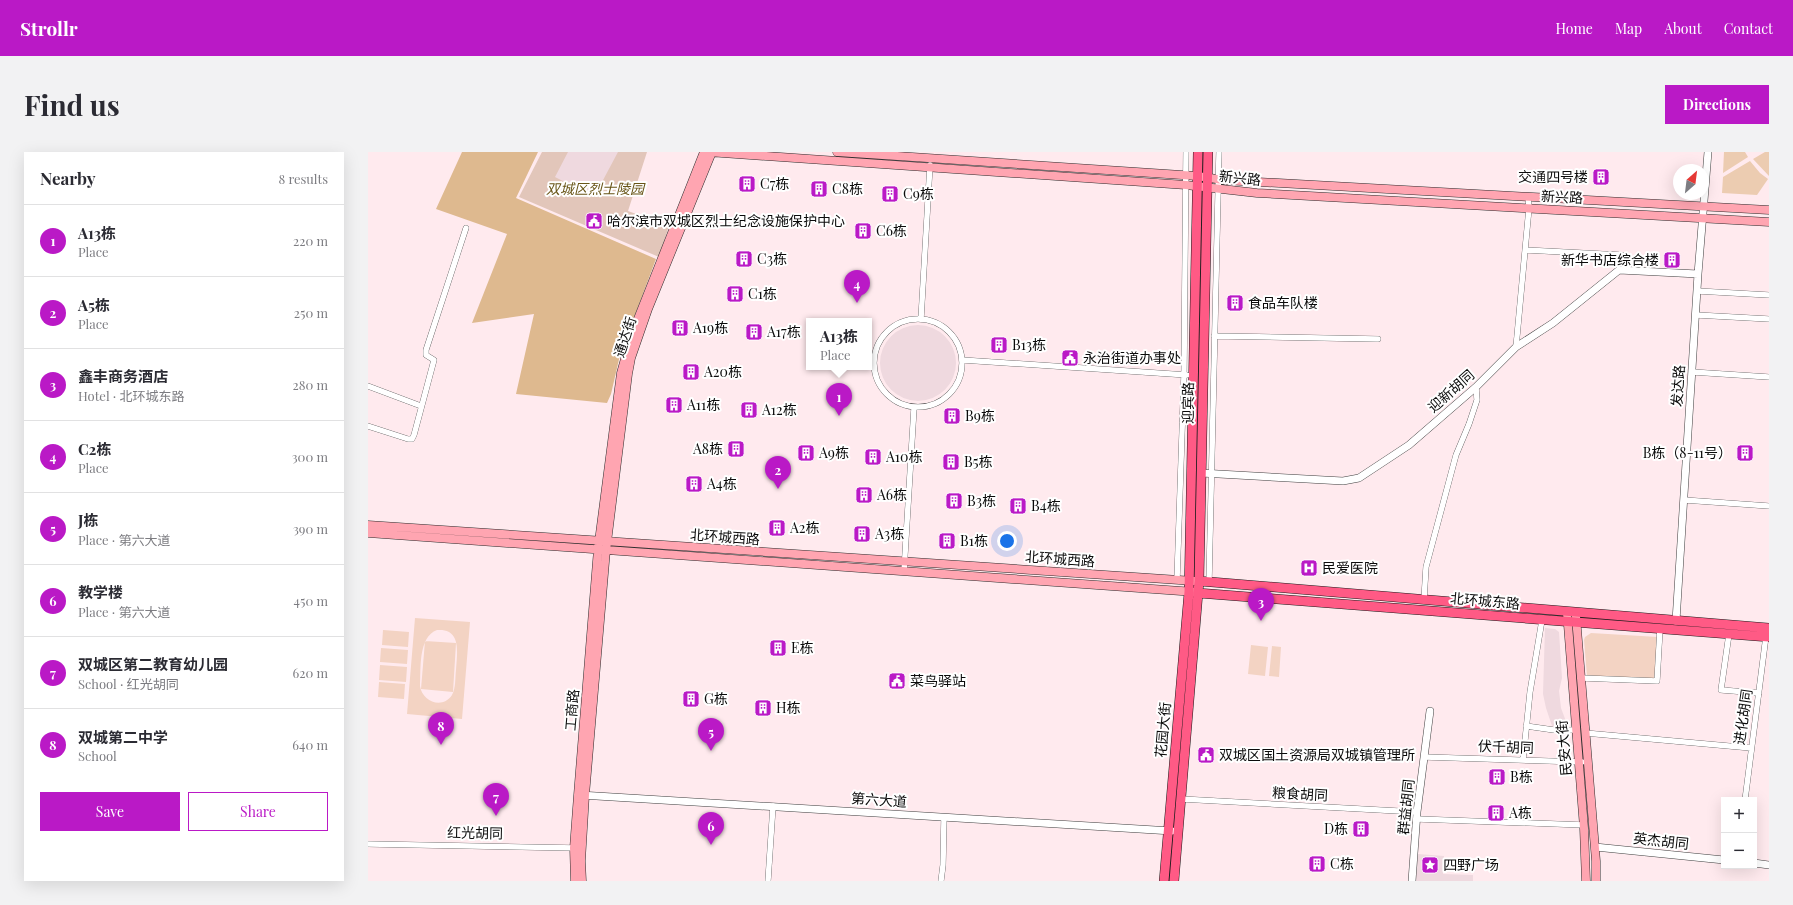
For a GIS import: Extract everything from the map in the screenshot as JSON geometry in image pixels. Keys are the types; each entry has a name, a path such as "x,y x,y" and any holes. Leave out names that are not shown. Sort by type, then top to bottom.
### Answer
{"main road":[{"name":"通达街","path":"602,546 618,389 624,355 704,152"},
{"name":"新兴路","path":"708,152 927,160 1197,176 1218,180 1769,210"},
{"name":"通达街","path":"602,546 631,358 648,309 712,152"},
{"name":"新兴路","path":"837,152 1186,185 1218,190 1769,222"},
{"name":"迎宾路","path":"1189,581 1198,152"},
{"name":"迎宾路","path":"1199,582 1201,473 1193,375 1203,340 1208,152"},
{"name":"北环城西路","path":"368,525 904,571 1193,592"},
{"name":"北环城西路","path":"368,533 904,563 1199,582"},
{"name":"工商路","path":"575,881 602,546"},
{"name":"花园大街","path":"1174,881 1181,799 1193,592 1189,581"},
{"name":"花园大街","path":"1164,881 1193,592 1199,582"},
{"name":"北环城东路","path":"1199,582 1424,600 1660,629 1729,634 1768,634"},
{"name":"北环城东路","path":"1193,592 1542,620 1571,617 1676,621 1768,634"},
{"name":"民安大街","path":"1571,617 1581,678 1595,847 1596,881"},
{"name":"民安大街","path":"1571,617 1576,730 1584,825 1586,881"},
{"name":"工商路","path":"578,848 582,881"}],"street":[{"path":"1178,580 1193,375 1185,176 1186,152"},
{"path":"1209,582 1219,152"},
{"name":"发达路","path":"1676,621 1698,274 1704,218 1708,152"},
{"path":"921,319 927,160"},
{"path":"1516,347 1529,208 1528,196"},
{"path":"368,426 412,439 434,360 426,355 426,350 466,228"},
{"path":"1525,250 1622,255"},
{"name":"迎新胡同","path":"1201,473 1343,481 1359,478 1409,445 1476,387 1516,347 1554,323 1619,270 1698,274"},
{"path":"1697,291 1769,295"},
{"path":"1696,315 1769,319"},
{"path":"921,319 935,322 947,329 956,340 962,353 962,360 963,367 959,381 952,393 941,402 928,407 914,408 899,404 886,395 877,382 873,367 875,352 881,338 892,327 906,320 921,319"},
{"path":"1203,340 1214,338 1378,339"},
{"path":"962,360 1193,375"},
{"path":"1692,372 1769,377"},
{"path":"368,386 421,406"},
{"path":"1424,600 1426,568 1456,455 1469,424 1476,400 1476,387"},
{"path":"904,571 914,408"},
{"path":"1684,500 1769,506"},
{"path":"1523,760 1530,692 1542,620"},
{"path":"1581,678 1657,681 1660,629"},
{"path":"1729,634 1721,690 1759,693"},
{"name":"进化胡同","path":"1745,797 1768,634"},
{"name":"群益胡同","path":"1412,881 1417,816 1430,711"},
{"path":"1526,726 1554,730 1576,730"},
{"path":"1585,733 1751,748"},
{"name":"伏千胡同","path":"1424,757 1588,762"},
{"name":"第六大道","path":"581,795 1178,832"},
{"name":"粮食胡同","path":"1181,799 1417,816 1584,825"},
{"path":"768,881 773,806"},
{"path":"941,881 943,865 944,817"},
{"name":"红光胡同","path":"368,844 578,848"},
{"name":"英杰胡同","path":"1595,847 1721,860"},
{"path":"1757,863 1769,864"}],"shaded area":[{"path":"462,152 538,152 516,198 656,259 620,355 611,394 607,403 516,394 534,314 472,323 507,234 436,209"},
{"path":"568,152 618,152 594,197 555,177"},
{"path":"1724,152 1745,152 1748,157 1723,173"},
{"path":"1765,152 1769,152 1769,176 1753,159"},
{"path":"1750,161 1760,173 1768,179 1757,195 1722,193 1723,177"},
{"path":"918,325 933,328 945,336 953,348 956,363 953,378 945,390 933,398 918,401 903,398 891,390 883,378 880,363 883,348 891,336 903,328"},
{"path":"415,618 470,622 462,719 407,714","holes":["437,630 445,630 451,633 456,643 457,656 455,683 452,695 448,700 438,703 433,702 424,696 420,686 421,663 426,639"]},
{"path":"1545,628 1555,629 1559,632 1562,678 1559,691 1561,708 1567,724 1552,726 1546,708 1543,694"},
{"path":"383,630 409,632 408,647 382,645"},
{"path":"1591,633 1658,637 1655,679 1587,676 1584,640 1585,637"},
{"path":"425,641 456,643 453,692 421,689"},
{"path":"1251,645 1268,647 1265,676 1248,674"},
{"path":"1272,646 1281,647 1279,677 1269,676"},
{"path":"381,648 408,650 407,664 380,662"},
{"path":"380,665 407,667 406,682 379,680"},
{"path":"379,682 405,684 404,699 378,697"},
{"name":"四野广场","path":"1418,854 1444,856 1443,874 1473,875 1473,881 1416,881"}],"green space":[{"name":"双城区烈士陵园","path":"542,152 647,152 628,211 669,226 659,257 519,197"}],"place":[{"name":"交通四号楼","path":"1601,177"},
{"name":"C7栋","path":"747,184"},
{"name":"C8栋","path":"819,189"},
{"name":"C9栋","path":"890,194"},
{"name":"哈尔滨市双城区烈士纪念设施保护中心","path":"594,221"},
{"name":"C6栋","path":"863,231"},
{"name":"C3栋","path":"744,259"},
{"name":"新华书店综合楼","path":"1672,260"},
{"name":"C1栋","path":"735,294"},
{"name":"C2栋","path":"857,303"},
{"name":"食品车队楼","path":"1235,303"},
{"name":"A19栋","path":"680,328"},
{"name":"A17栋","path":"754,332"},
{"name":"B13栋","path":"999,345"},
{"name":"永治街道办事处","path":"1070,358"},
{"name":"A20栋","path":"691,372"},
{"name":"A11栋","path":"674,405"},
{"name":"A12栋","path":"749,410"},
{"name":"A13栋","path":"839,416"},
{"name":"B9栋","path":"952,416"},
{"name":"A8栋","path":"736,449"},
{"name":"A9栋","path":"806,453"},
{"name":"B栋（8-11号）","path":"1745,453"},
{"name":"A10栋","path":"873,457"},
{"name":"B5栋","path":"951,462"},
{"name":"A4栋","path":"694,484"},
{"name":"A5栋","path":"778,489"},
{"name":"A6栋","path":"864,495"},
{"name":"B3栋","path":"954,501"},
{"name":"B4栋","path":"1018,506"},
{"name":"A2栋","path":"777,528"},
{"name":"A3栋","path":"862,534"},
{"name":"B1栋","path":"947,541"},
{"name":"民爱医院","path":"1309,568"},
{"name":"鑫丰商务酒店","path":"1261,621"},
{"name":"E栋","path":"778,648"},
{"name":"菜鸟驿站","path":"897,681"},
{"name":"G栋","path":"691,699"},
{"name":"H栋","path":"763,708"},
{"name":"双城第二中学","path":"441,745"},
{"name":"J栋","path":"711,751"},
{"name":"双城区国土资源局双城镇管理所","path":"1206,755"},
{"name":"B栋","path":"1497,777"},
{"name":"A栋","path":"1496,813"},
{"name":"双城区第二教育幼儿园","path":"496,816"},
{"name":"D栋","path":"1361,829"},
{"name":"教学楼","path":"711,845"},
{"name":"C栋","path":"1317,864"},
{"name":"四野广场","path":"1430,865"}]}
